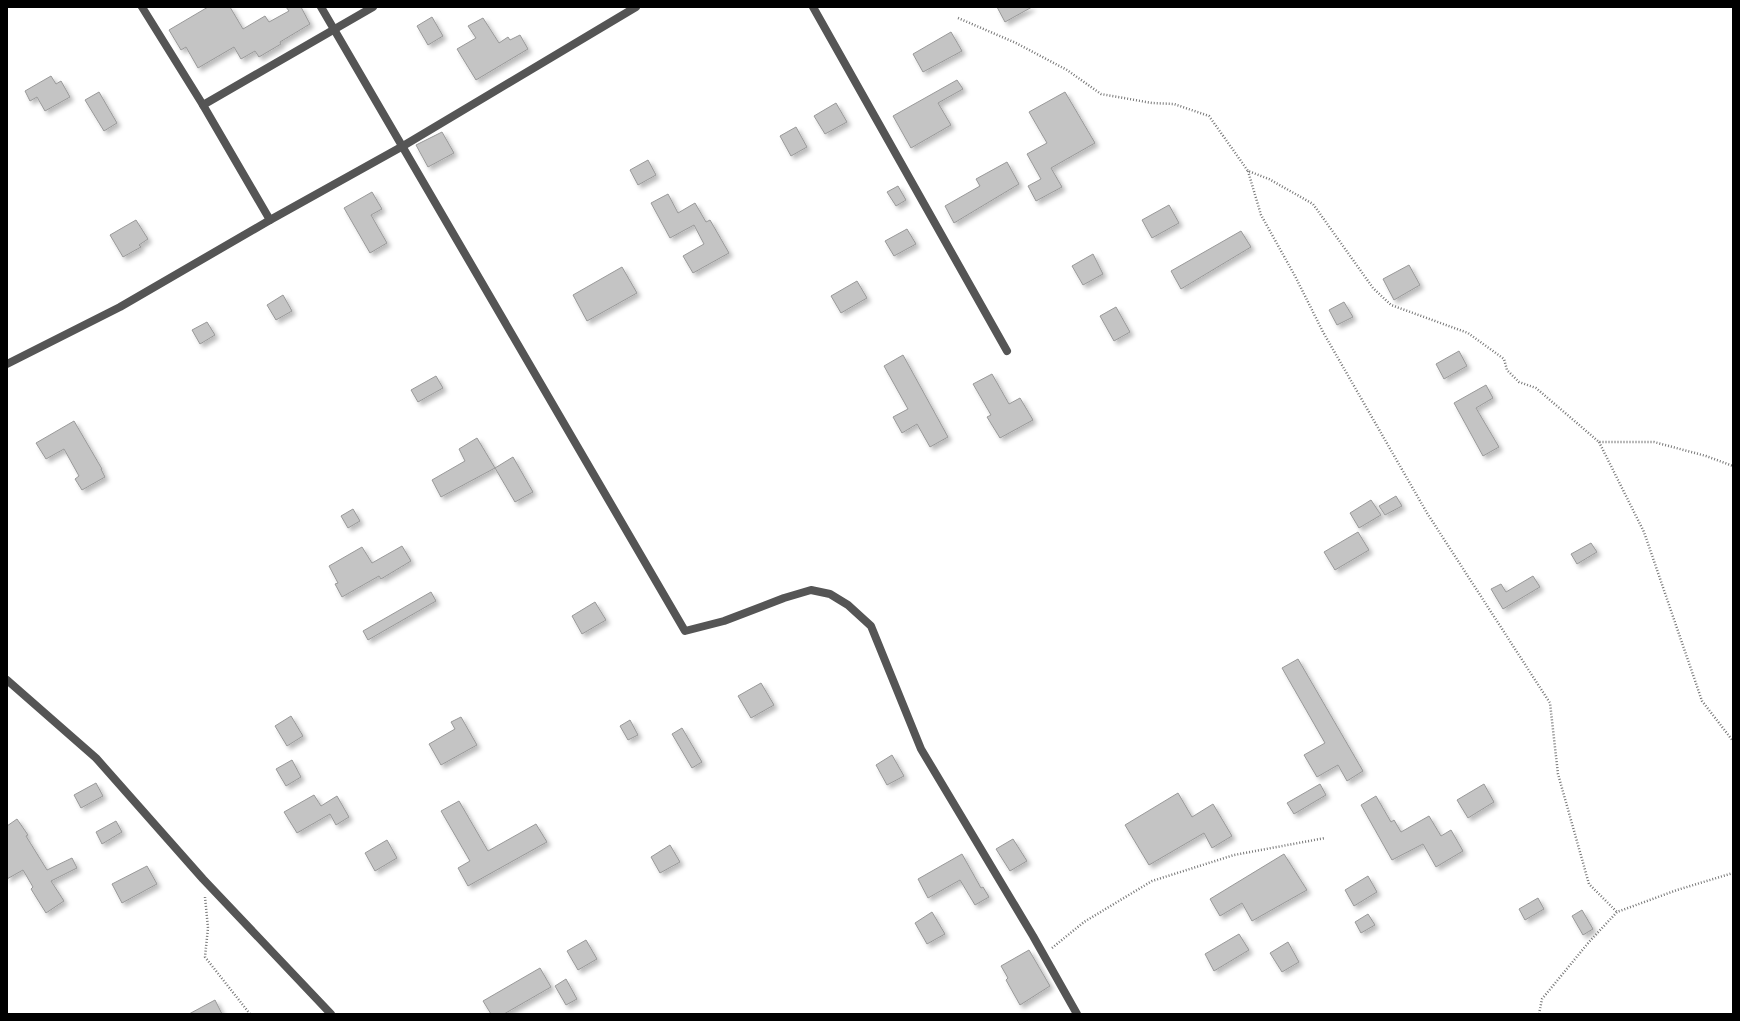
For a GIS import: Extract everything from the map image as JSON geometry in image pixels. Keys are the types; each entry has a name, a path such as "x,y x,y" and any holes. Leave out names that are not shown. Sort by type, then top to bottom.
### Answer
{"street":[{"path":"142,7 203,105 270,220"},
{"path":"321,7 685,632 811,590 830,594 848,605 871,626 921,749 1044,955 1077,1014"},
{"path":"203,105 373,7"},
{"path":"7,364 120,307 270,220 403,146 636,7"},
{"path":"812,7 1007,351"},
{"path":"7,680 96,758 203,879 331,1014"}],"path":[{"path":"958,18 1016,43 1067,70 1101,94 1152,103 1174,104 1209,116 1248,171 1261,215 1327,338 1426,513 1550,703 1558,774 1589,884 1617,912"},
{"path":"1248,171 1269,179 1313,204 1373,288 1391,306 1468,333 1504,358 1507,370 1519,382 1536,388 1598,442 1644,532 1702,701 1733,741"},
{"path":"1598,442 1654,442 1706,456 1733,466"},
{"path":"1044,955 1084,922 1152,881 1234,855 1325,838"},
{"path":"1538,1014 1542,999 1589,942 1617,912 1677,890 1733,873"},
{"path":"203,879 208,928 205,957 250,1014"}],"building":[{"path":"208,7 230,7 243,29 265,16 269,22 289,11 286,7 301,7 310,24 259,57 255,51 241,59 234,47 198,68 186,47 181,50 169,30"},
{"path":"997,7 1032,7 1005,22"},
{"path":"432,17 443,36 428,45 417,26"},
{"path":"483,18 499,43 508,37 510,40 520,35 528,49 476,80 457,49 476,38 468,26"},
{"path":"951,32 962,51 923,72 913,54"},
{"path":"51,76 56,84 61,81 70,97 45,111 37,97 30,101 25,91"},
{"path":"957,80 963,89 938,103 951,125 911,148 893,116"},
{"path":"99,92 117,123 104,131 85,100"},
{"path":"1065,92 1095,143 1051,168 1062,187 1036,201 1028,186 1041,179 1027,154 1047,143 1029,112"},
{"path":"836,103 847,122 825,134 814,116"},
{"path":"796,127 807,147 791,156 780,136"},
{"path":"442,132 454,153 428,167 416,145"},
{"path":"648,160 656,175 638,185 630,170"},
{"path":"1007,162 1019,184 954,223 945,206 980,186 976,179"},
{"path":"898,186 906,200 896,206 887,192"},
{"path":"372,192 382,209 371,215 387,243 370,253 344,208"},
{"path":"668,194 678,213 695,203 706,222 710,220 729,253 693,273 683,256 704,244 694,225 670,238 651,203"},
{"path":"1169,205 1179,223 1152,238 1142,220"},
{"path":"136,220 148,239 139,245 141,247 123,257 110,235"},
{"path":"907,229 916,244 894,256 885,241"},
{"path":"1241,231 1251,247 1181,289 1171,271"},
{"path":"1093,254 1103,274 1083,285 1072,266"},
{"path":"1409,265 1420,285 1394,300 1383,279"},
{"path":"622,267 637,293 587,321 573,295"},
{"path":"857,281 867,298 841,313 831,296"},
{"path":"283,295 292,311 276,320 267,305"},
{"path":"1344,302 1353,317 1337,325 1329,310"},
{"path":"1116,307 1130,332 1114,341 1100,316"},
{"path":"207,322 215,335 200,344 192,330"},
{"path":"1459,351 1467,366 1444,379 1436,364"},
{"path":"903,355 948,437 930,447 917,424 902,433 893,417 908,409 884,366"},
{"path":"992,374 1009,404 1020,398 1033,420 1000,438 987,417 991,415 973,384"},
{"path":"436,376 443,388 418,402 411,390"},
{"path":"1486,385 1493,398 1476,408 1499,447 1483,456 1454,403"},
{"path":"74,421 102,469 105,477 82,490 75,479 79,476 64,449 46,459 36,443"},
{"path":"477,438 495,468 441,497 432,480 465,461 459,449"},
{"path":"513,457 533,492 515,502 495,468"},
{"path":"1396,496 1402,506 1385,515 1379,506"},
{"path":"1371,500 1381,515 1359,528 1350,513"},
{"path":"353,509 360,521 348,528 341,516"},
{"path":"1358,532 1369,550 1335,570 1324,552"},
{"path":"1591,543 1597,552 1577,564 1571,554"},
{"path":"402,546 411,561 381,579 379,576 342,597 335,584 338,583 329,566 362,547 372,563"},
{"path":"1533,576 1540,587 1503,609 1491,589 1501,584 1506,592"},
{"path":"431,592 436,601 368,640 363,631"},
{"path":"595,602 606,620 582,634 572,616"},
{"path":"1298,659 1363,771 1347,781 1338,765 1317,777 1304,755 1325,743 1282,668"},
{"path":"761,683 774,705 751,718 738,696"},
{"path":"291,716 303,736 287,746 275,726"},
{"path":"461,717 477,745 441,765 429,744 455,729 451,722"},
{"path":"630,720 638,735 628,740 620,726"},
{"path":"682,728 702,762 692,768 672,734"},
{"path":"892,755 904,776 887,785 876,765"},
{"path":"292,760 301,777 286,786 276,769"},
{"path":"96,783 103,796 81,808 74,795"},
{"path":"1320,784 1326,795 1294,814 1287,803"},
{"path":"1484,784 1494,802 1468,818 1457,800"},
{"path":"1178,793 1192,817 1213,804 1232,836 1212,848 1204,833 1149,865 1125,825"},
{"path":"314,795 321,806 337,796 349,817 336,825 330,814 297,833 284,812"},
{"path":"1376,796 1391,822 1394,820 1401,832 1429,816 1441,836 1451,830 1463,851 1436,867 1423,844 1392,860 1361,805"},
{"path":"459,801 488,851 536,824 547,842 468,886 458,868 470,861 441,811"},
{"path":"17,819 28,835 26,836 47,870 72,858 77,868 51,881 64,901 46,913 31,889 33,887 23,870 7,879 7,826"},
{"path":"116,821 122,832 102,844 96,832"},
{"path":"1013,839 1027,861 1010,871 996,849"},
{"path":"387,840 397,858 375,871 365,853"},
{"path":"670,845 680,862 660,873 651,857"},
{"path":"962,854 981,888 983,887 989,897 975,905 960,880 928,898 918,879"},
{"path":"1284,854 1307,890 1252,921 1242,903 1220,916 1210,899"},
{"path":"147,866 157,884 122,903 112,884"},
{"path":"1368,876 1377,892 1354,906 1345,890"},
{"path":"1538,898 1544,909 1525,920 1519,909"},
{"path":"1582,910 1593,929 1583,935 1572,916"},
{"path":"932,912 945,934 927,944 915,923"},
{"path":"1368,914 1375,925 1361,933 1355,922"},
{"path":"1239,934 1249,950 1214,971 1205,954"},
{"path":"586,940 597,959 578,970 567,951"},
{"path":"1288,942 1299,962 1282,972 1270,953"},
{"path":"1029,950 1050,986 1020,1005 1006,980 1008,978 1001,966"},
{"path":"540,968 551,987 504,1014 491,1014 483,1001"},
{"path":"566,979 577,999 566,1005 555,986"},
{"path":"215,1000 222,1014 189,1014"}]}
